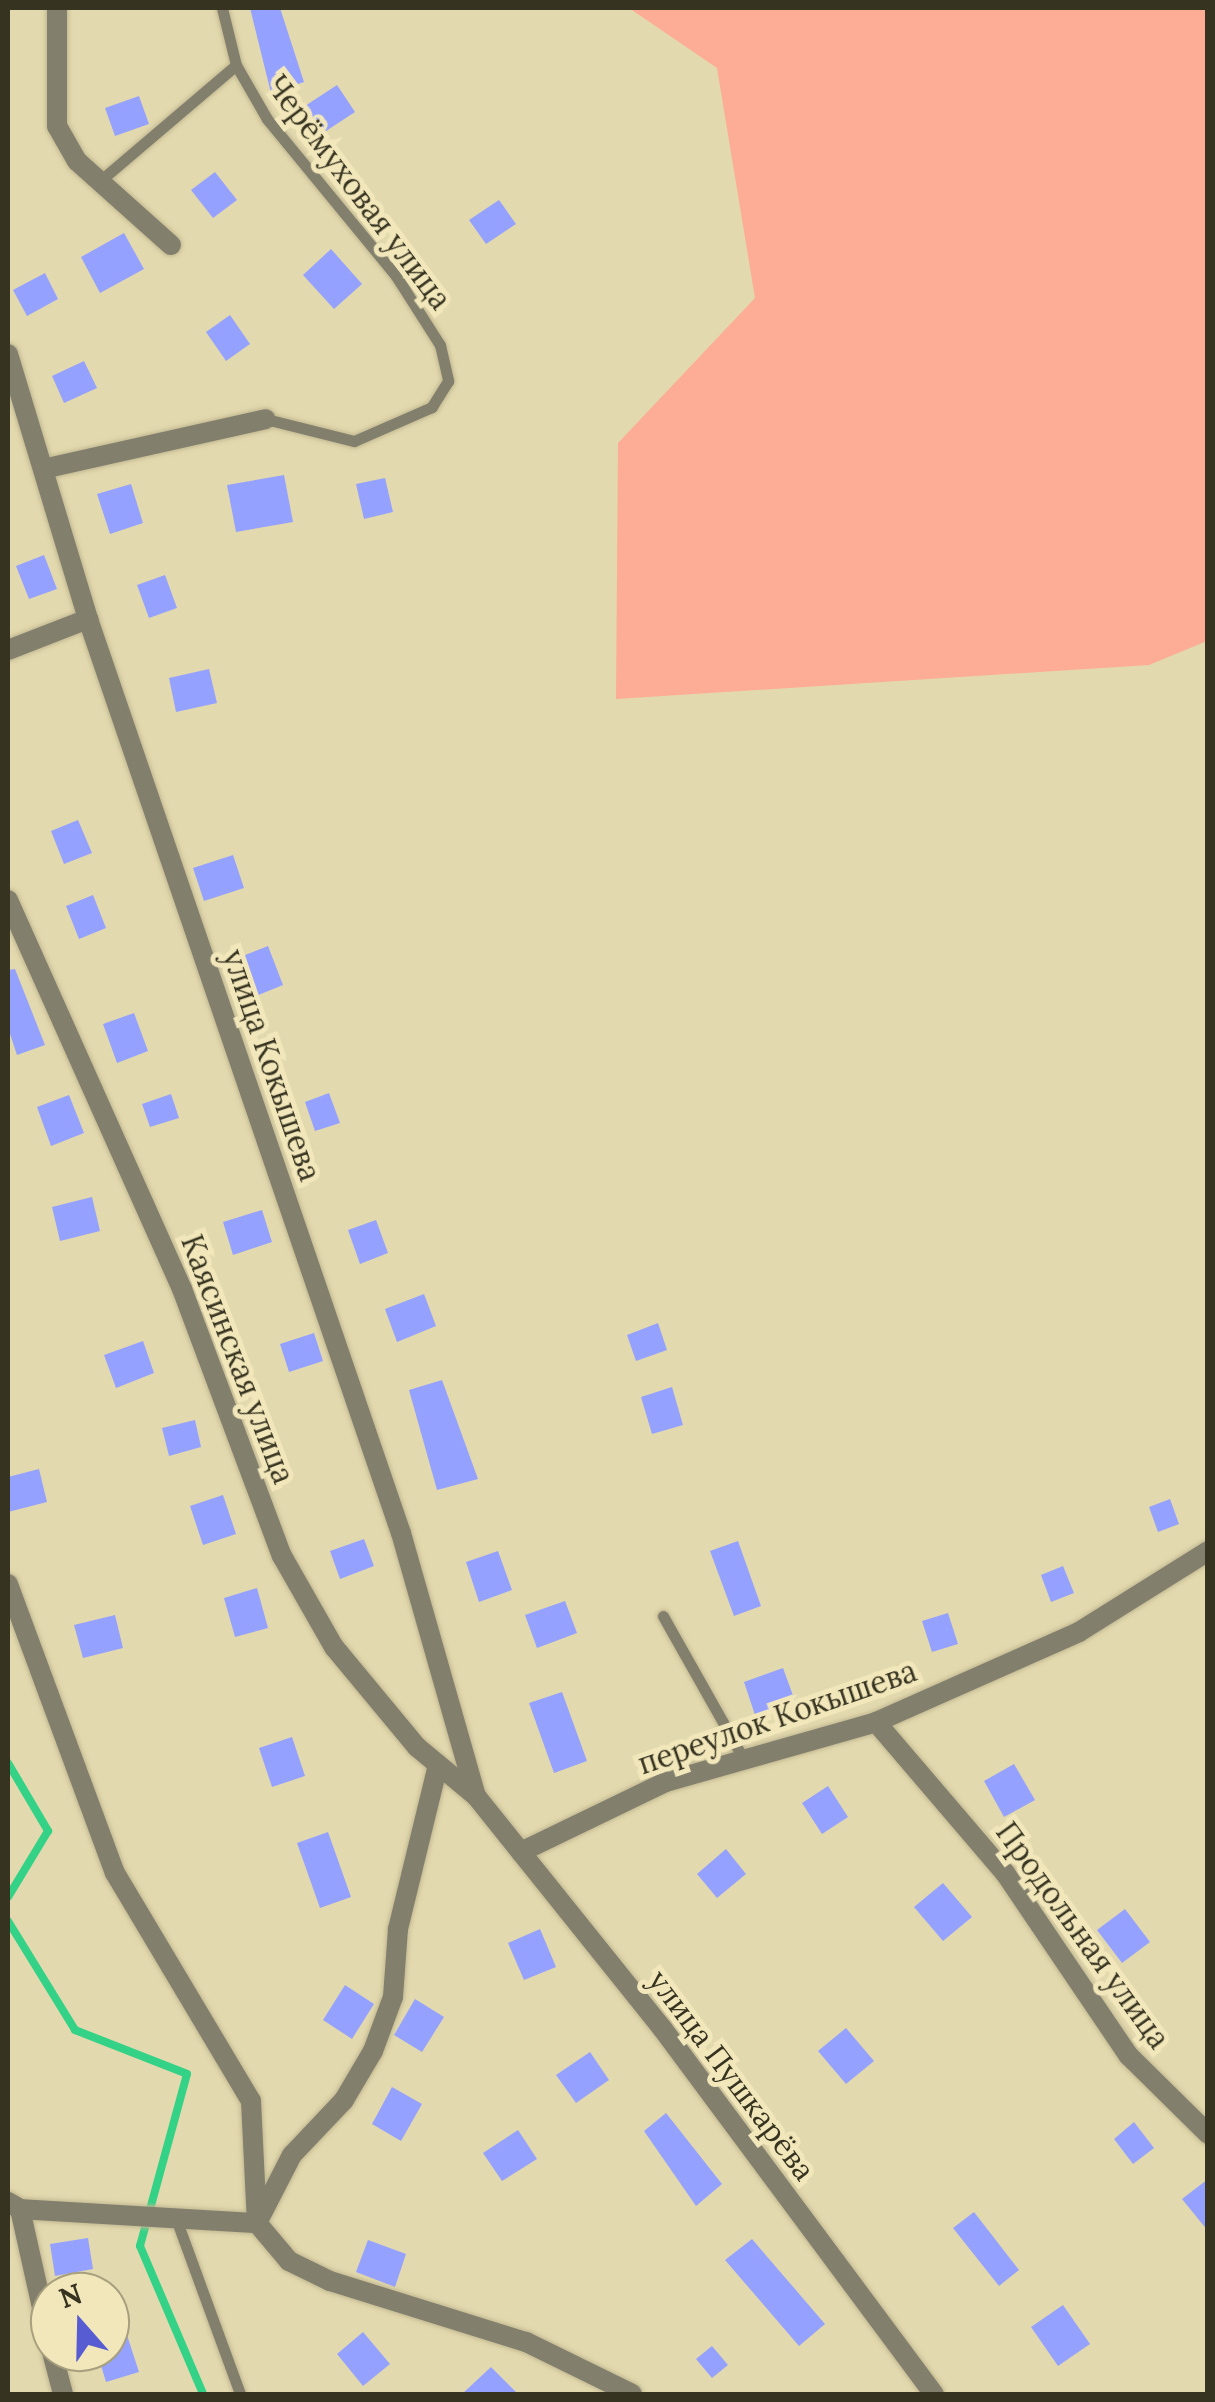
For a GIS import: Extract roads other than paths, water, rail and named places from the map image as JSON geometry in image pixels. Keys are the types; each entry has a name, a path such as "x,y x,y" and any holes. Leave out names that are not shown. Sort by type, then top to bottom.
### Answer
{"street":[{"path":"58,8 57,126 102,180 171,245"},
{"name":"улица Кокышева","path":"8,354 47,468 88,619 400,1534 476,1796"},
{"path":"47,468 266,418"},
{"path":"8,650 88,619"},
{"name":"Каясинская улица","path":"8,900 182,1289 282,1556 334,1647 438,1764 476,1796"},
{"name":"переулок Кокышева","path":"520,1852 666,1782 876,1722 1080,1632 1208,1551"},
{"path":"8,1584 116,1873 251,2101 257,2223 289,2262 330,2281 526,2342 632,2394"},
{"name":"Продольная улица","path":"876,1722 1005,1873 1129,2056 1208,2134"},
{"path":"257,2223 292,2155 344,2100 373,2051 393,1997 398,1929 438,1764"},
{"name":"улица Пушкарёва","path":"476,1796 934,2394"},
{"path":"31,2272 14,2206 131,2215 170,2213 257,2223"}],"lane":[{"name":"Черёмуховая улица","path":"222,8 236,65 267,119 396,276 440,345 448,381 432,407 354,441 266,418"},
{"path":"102,180 236,65"},
{"path":"664,1616 744,1760"},
{"path":"170,2213 240,2394"}],"waterway":[{"path":"8,1763 48,1831 8,1897"},
{"path":"8,1921 75,2030 187,2074 140,2246 203,2394"}]}
